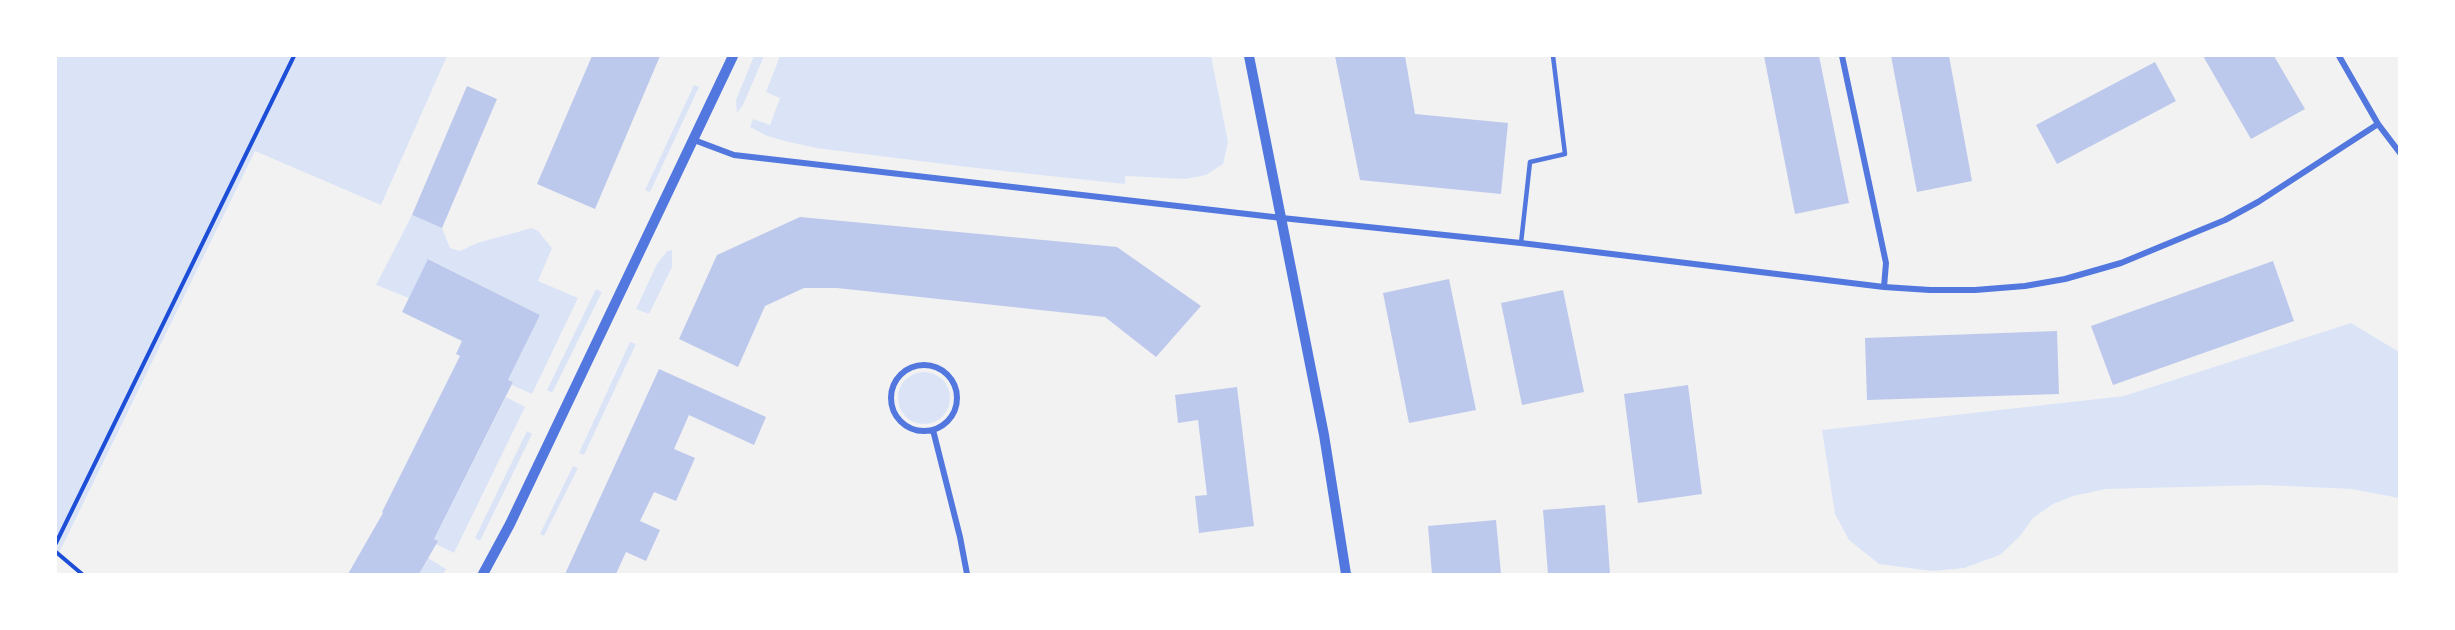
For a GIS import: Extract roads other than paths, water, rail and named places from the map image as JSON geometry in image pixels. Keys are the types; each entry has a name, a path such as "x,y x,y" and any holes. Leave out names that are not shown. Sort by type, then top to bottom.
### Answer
{"street":[{"path":"483,574 733,56"},
{"path":"1249,56 1326,446 1346,574"},
{"path":"1842,56 1886,263 1884,287"},
{"path":"2340,56 2378,124 2400,153"},
{"path":"694,140 734,155 1521,243 1884,287 1942,290 2025,286 2065,279 2121,262 2225,220 2258,202 2378,124"},
{"path":"915,366 934,366 943,371 955,385 957,394 954,413 942,427 933,430 914,430 898,419 893,411 891,393 894,383 907,369 915,366"},
{"path":"933,430 967,574"}],"lane":[{"path":"1521,243 1530,162 1565,154 1553,56"}]}
